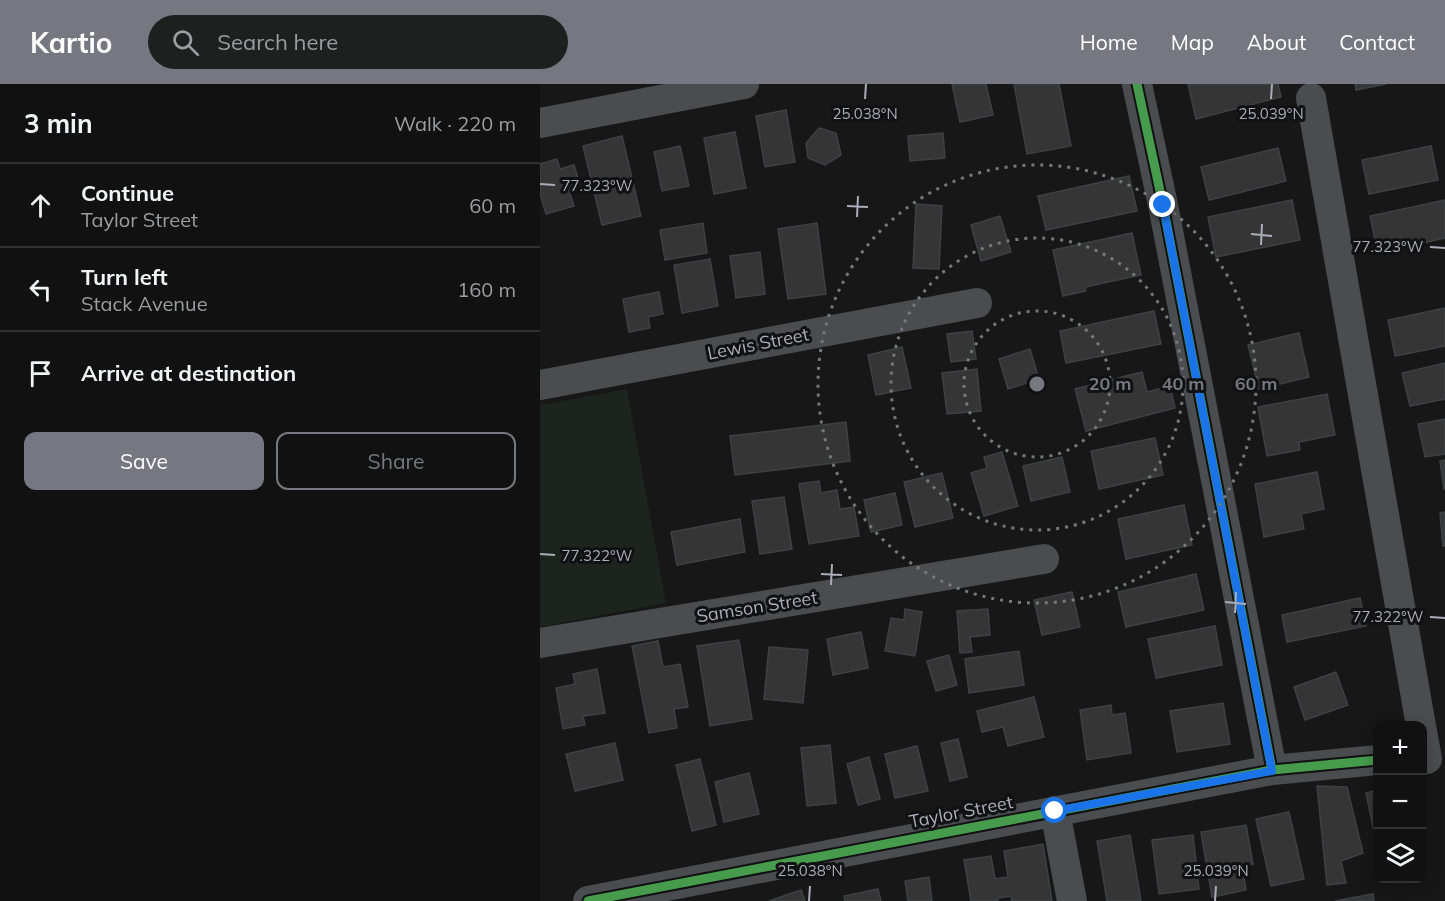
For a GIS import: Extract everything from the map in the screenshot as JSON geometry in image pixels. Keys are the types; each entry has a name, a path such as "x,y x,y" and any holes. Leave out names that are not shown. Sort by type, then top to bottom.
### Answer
{"street":[{"path":"540,123 744,84"},
{"path":"1137,84 1163,205 1272,771"},
{"path":"1311,98 1420,721"},
{"name":"Lewis Street","path":"540,385 977,303"},
{"name":"Samson Street","path":"540,643 1044,559"},
{"name":"Taylor Street","path":"588,901 1272,771 1373,760"},
{"path":"1055,811 1072,901"}],"shaded area":[{"path":"627,389 666,603 540,627 540,405"}],"building":[{"path":"952,84 986,84 993,115 960,122"},
{"path":"1014,84 1059,84 1071,146 1027,154"},
{"path":"1188,84 1278,84 1281,97 1196,119"},
{"path":"1355,84 1386,84 1356,90"},
{"path":"786,110 795,162 765,167 756,116"},
{"path":"819,128 836,133 841,155 825,165 808,158 806,143"},
{"path":"735,132 746,188 714,194 704,138"},
{"path":"943,133 945,158 910,161 908,136"},
{"path":"622,136 641,216 602,225 583,146"},
{"path":"680,146 689,186 662,191 654,152"},
{"path":"1431,146 1438,180 1369,194 1362,160"},
{"path":"1278,148 1286,181 1209,200 1201,167"},
{"path":"557,159 560,169 574,165 580,184 568,187 574,206 546,214 540,193 540,164"},
{"path":"1129,176 1137,211 1046,230 1038,196"},
{"path":"1292,200 1300,240 1216,257 1208,217"},
{"path":"1445,200 1445,238 1378,253 1370,216"},
{"path":"916,204 942,206 939,269 913,268"},
{"path":"1000,216 1011,252 981,261 971,225"},
{"path":"703,223 707,253 665,260 660,230"},
{"path":"817,223 826,294 788,299 778,229"},
{"path":"1132,233 1141,275 1085,287 1086,291 1063,296 1053,250"},
{"path":"760,252 765,294 736,298 730,256"},
{"path":"710,259 718,306 682,313 674,265"},
{"path":"659,292 663,314 648,317 650,328 629,332 623,299"},
{"path":"1445,308 1445,346 1395,356 1388,320"},
{"path":"1154,311 1161,344 1066,363 1060,331"},
{"path":"972,331 976,359 951,362 947,334"},
{"path":"1299,333 1309,377 1259,389 1248,345"},
{"path":"902,347 911,388 876,395 868,355"},
{"path":"1030,349 1039,379 1008,389 999,359"},
{"path":"1445,363 1445,399 1410,406 1402,373"},
{"path":"977,369 981,411 947,414 942,373"},
{"path":"1142,372 1147,392 1170,386 1175,408 1086,431 1075,389"},
{"path":"1327,394 1335,435 1299,442 1300,450 1267,456 1258,407"},
{"path":"1445,419 1445,454 1425,457 1418,424"},
{"path":"846,422 850,461 735,475 730,436"},
{"path":"1155,438 1163,475 1099,489 1091,451"},
{"path":"1002,452 1018,506 984,516 971,473 987,468 984,457"},
{"path":"1062,457 1070,492 1031,501 1023,466"},
{"path":"1445,460 1445,489 1444,489 1440,461"},
{"path":"1317,472 1324,509 1301,514 1304,529 1264,537 1255,484"},
{"path":"942,473 953,518 915,527 904,482"},
{"path":"819,481 821,493 837,490 840,509 854,507 859,536 809,544 799,484"},
{"path":"895,493 902,525 871,532 864,500"},
{"path":"784,497 792,549 760,554 752,501"},
{"path":"1184,505 1192,545 1126,559 1118,519"},
{"path":"1445,512 1445,546 1443,546 1440,513"},
{"path":"740,519 745,552 677,565 671,532"},
{"path":"1196,574 1204,610 1126,627 1118,592"},
{"path":"1072,592 1080,627 1042,635 1034,600"},
{"path":"1360,598 1366,626 1287,642 1282,615"},
{"path":"905,609 922,612 915,656 885,651 891,618 904,620"},
{"path":"988,609 990,635 970,637 972,652 960,653 957,611"},
{"path":"1215,626 1222,665 1156,678 1148,639"},
{"path":"861,632 868,668 833,675 827,639"},
{"path":"739,640 752,719 710,726 697,646"},
{"path":"658,641 663,667 680,664 688,707 674,709 677,728 649,733 632,646"},
{"path":"769,647 808,650 803,703 764,699"},
{"path":"1019,651 1024,685 969,693 965,659"},
{"path":"949,655 957,685 936,691 927,661"},
{"path":"597,669 605,713 583,716 585,725 563,729 556,688 575,684 573,674"},
{"path":"1336,672 1348,705 1305,720 1294,687"},
{"path":"1034,697 1044,737 1008,746 1003,727 982,732 977,711"},
{"path":"1223,703 1230,744 1177,752 1170,711"},
{"path":"1111,705 1112,715 1125,713 1131,753 1087,760 1080,710"},
{"path":"958,739 967,777 950,781 941,743"},
{"path":"615,743 623,780 575,791 566,754"},
{"path":"830,745 836,803 807,806 801,748"},
{"path":"917,746 928,791 895,798 885,754"},
{"path":"869,757 880,799 858,805 847,764"},
{"path":"700,759 716,825 692,831 676,765"},
{"path":"749,773 759,814 724,822 715,782"},
{"path":"1317,786 1347,787 1363,853 1341,861 1346,883 1327,885"},
{"path":"1373,791 1373,826 1366,793"},
{"path":"1289,812 1304,879 1271,886 1256,819"},
{"path":"1246,825 1253,864 1242,866 1246,890 1212,897 1201,832"},
{"path":"1130,835 1141,901 1107,901 1097,841"},
{"path":"1193,835 1199,889 1159,894 1152,840"},
{"path":"1043,844 1052,901 1012,901 1011,896 998,898 998,901 971,901 964,860 991,856 995,879 1008,877 1004,851"},
{"path":"929,877 932,901 908,901 905,881"},
{"path":"878,889 881,901 845,901 844,896"},
{"path":"801,890 805,901 769,901"},
{"path":"1373,894 1374,901 1335,901"}],"cycle path":[{"path":"1137,84 1163,205 1272,770"},
{"path":"588,901 1272,770 1373,760"}],"route":[{"path":"1055,811 1272,771 1163,205"}]}
